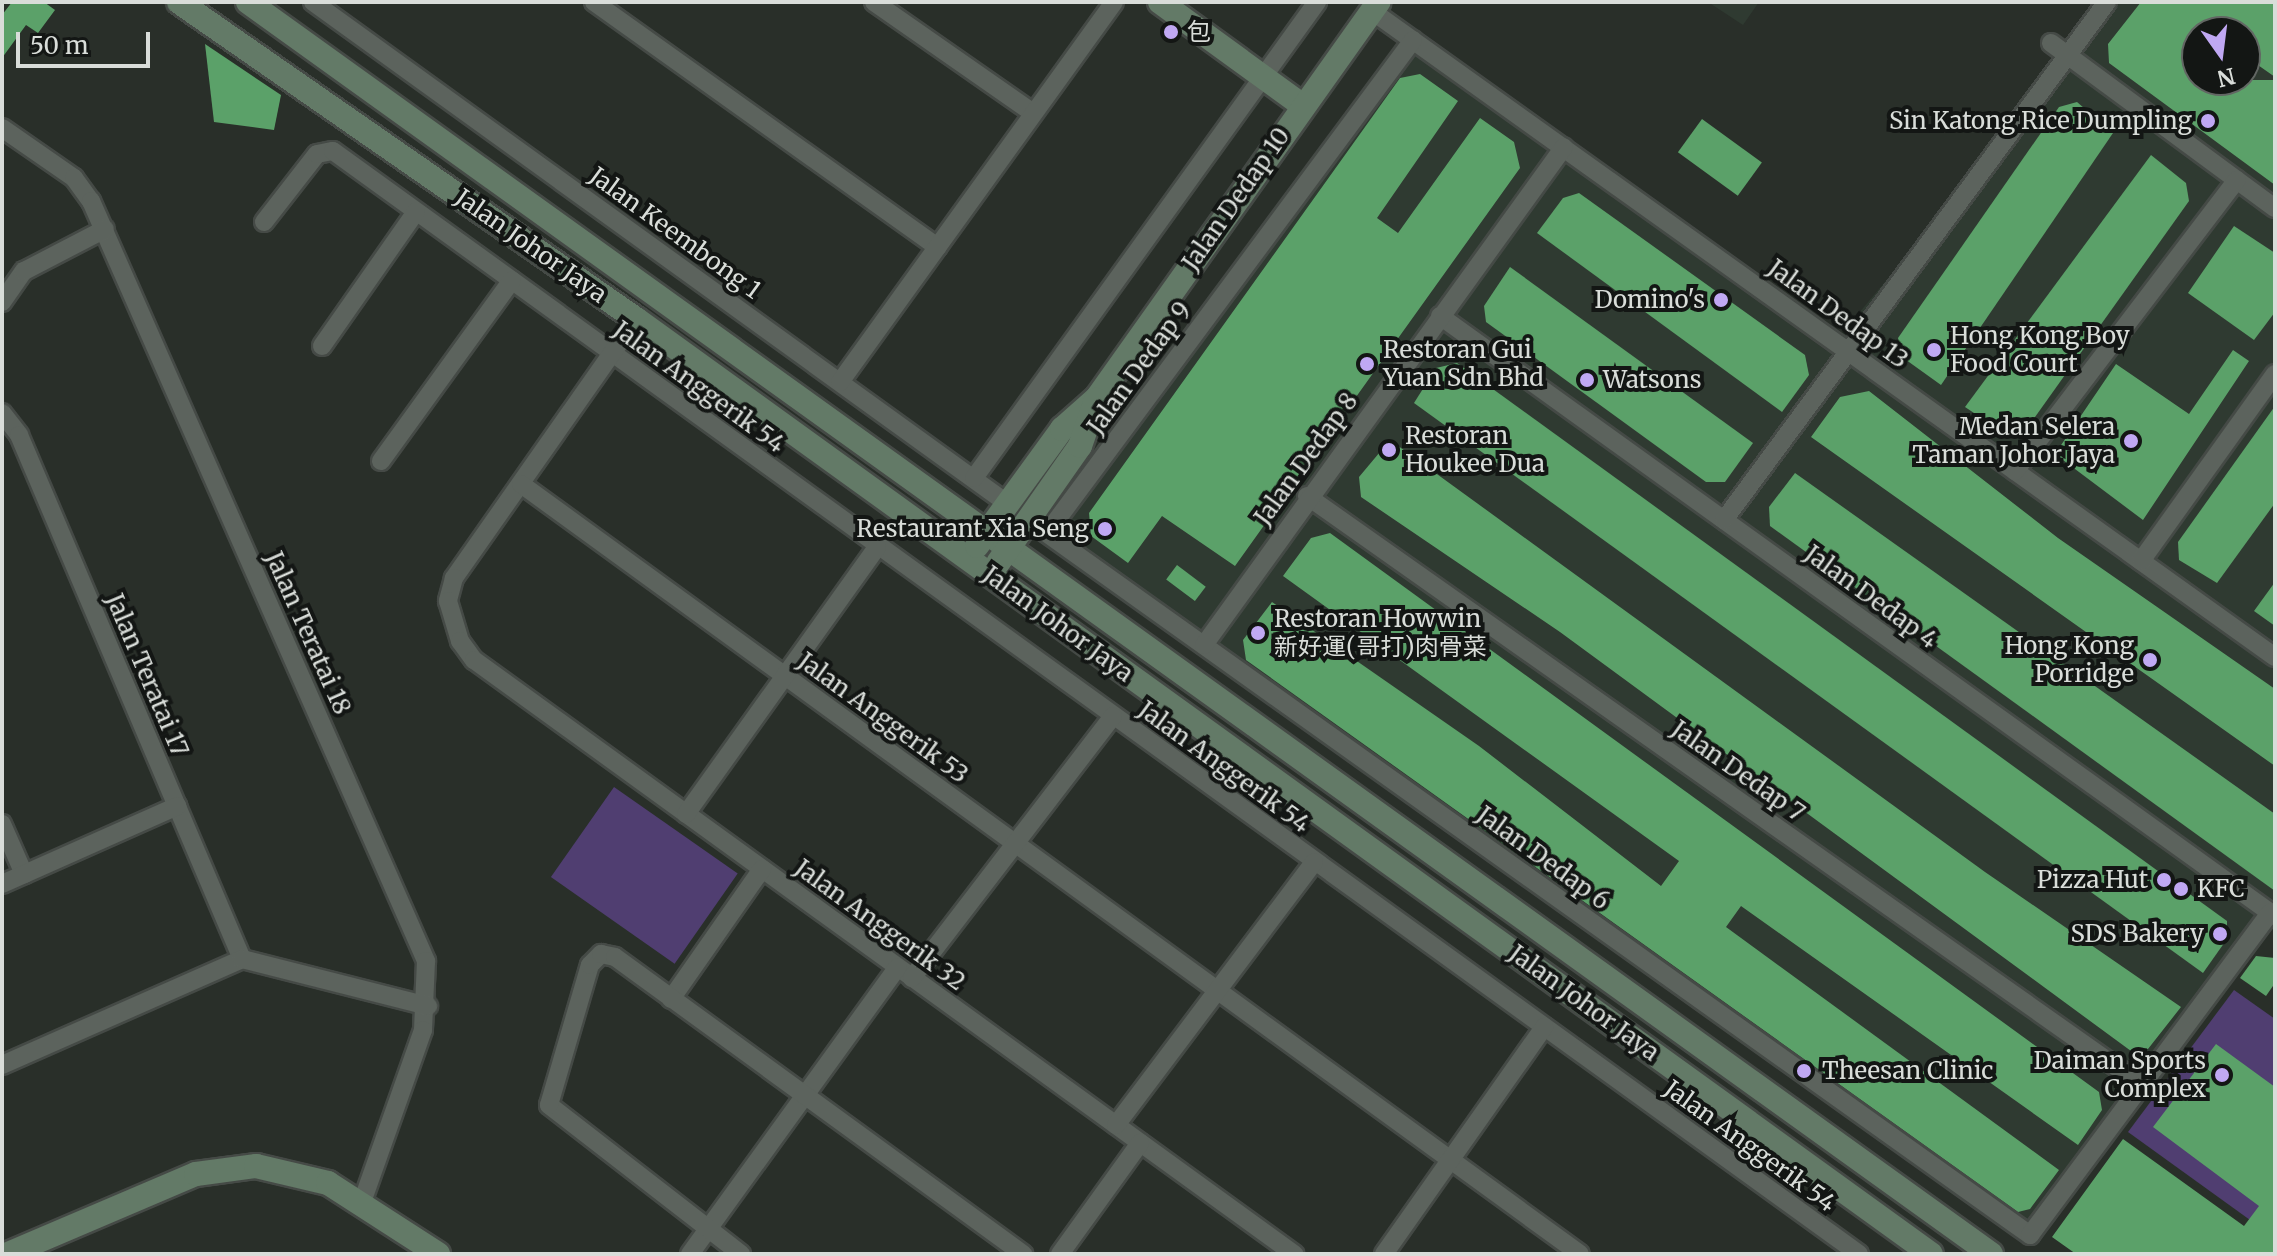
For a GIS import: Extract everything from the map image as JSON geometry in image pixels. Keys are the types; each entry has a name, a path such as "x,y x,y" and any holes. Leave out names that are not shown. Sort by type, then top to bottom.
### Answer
{"main road":[{"name":"Jalan Johor Jaya","path":"179,2 636,319 1931,1254"},
{"name":"Jalan Johor Jaya","path":"248,2 985,535 1991,1254"},
{"path":"1160,2 1302,105"},
{"name":"Jalan Dedap 10","path":"968,559 1062,429 1097,398 1375,6"},
{"name":"Jalan Dedap 10","path":"990,575 1007,550 1038,526 1080,446 1097,398"},
{"path":"8,1254 216,1169 296,1171 362,1202 438,1254"}],"street":[{"name":"Jalan Keembong 1","path":"313,2 1008,504"},
{"path":"594,2 937,247"},
{"path":"874,2 1033,113"},
{"path":"840,382 1114,2"},
{"path":"974,478 1317,2"},
{"path":"1724,520 1852,354 2107,2"},
{"name":"Jalan Dedap 13","path":"1375,6 1413,40 2275,657"},
{"name":"Jalan Dedap 9","path":"1038,526 1413,40"},
{"path":"2051,43 2275,208"},
{"name":"Jalan Teratai 18","path":"2,128 74,178 105,229 426,961 428,1006 362,1202"},
{"name":"Jalan Dedap 8","path":"1204,645 1307,496 1564,147"},
{"name":"Jalan Anggerik 54","path":"264,222 317,154 329,150 1859,1254"},
{"path":"2015,471 2237,180"},
{"path":"322,346 416,212"},
{"path":"2,302 24,271 105,229"},
{"path":"381,461 512,280"},
{"name":"Jalan Dedap 4","path":"1440,316 2272,914"},
{"path":"521,484 636,319"},
{"path":"2141,561 2275,374"},
{"name":"Jalan Teratai 17","path":"2,413 19,435 242,959"},
{"name":"Jalan Anggerik 32","path":"521,484 454,578 450,623 474,660 1294,1254"},
{"name":"Jalan Anggerik 53","path":"521,484 1580,1254"},
{"name":"Jalan Dedap 7","path":"1307,496 2142,1085"},
{"name":"Jalan Dedap 6","path":"1038,526 2030,1235 2142,1085"},
{"path":"686,814 877,547"},
{"path":"690,1254 805,1096 1015,843 1113,716"},
{"path":"2,884 177,806"},
{"path":"2,824 24,874"},
{"path":"1116,1125 1314,862"},
{"path":"671,999 762,869"},
{"path":"2142,1085 2272,914"},
{"path":"741,1254 549,1105 590,965 608,954 1023,1254"},
{"path":"2,1065 242,959 428,1006"},
{"path":"1384,1254 1544,1027"},
{"path":"1060,1254 1140,1143"}],"shaded area":[{"path":"1708,2 1759,2 1743,25"},
{"path":"2120,2 2275,2 2275,926 2029,1231 1057,531 1410,52 1827,351"},
{"path":"614,787 738,874 675,964 551,877"},
{"name":"Daiman Sports Complex","path":"2234,990 2275,1019 2275,1238 2128,1132"}],"building":[{"path":"12,2 44,2 55,10 38,33 26,25 2,58 2,15"},
{"path":"2141,2 2275,2 2275,77 2261,67 2261,16 2181,16 2181,96 2261,96 2261,80 2275,80 2275,185 2109,63 2108,44"},
{"path":"205,44 281,95 274,130 214,122"},
{"path":"1420,74 1458,101 1377,218 1398,233 1480,118 1514,142 1520,168 1235,566 1162,516 1128,563 1091,536 1089,513 1400,78"},
{"path":"2077,102 2113,133 1941,385 1902,357 1898,338 2059,107"},
{"path":"1702,119 1762,162 1738,196 1678,152"},
{"path":"2151,155 2186,183 2189,201 2025,431 2004,433 1965,407"},
{"path":"1579,193 1805,355 1809,375 1782,412 1537,233 1563,198"},
{"path":"2234,226 2275,253 2275,312 2254,340 2188,293"},
{"path":"1510,267 1753,443 1725,482 1706,482 1486,322 1484,306"},
{"name":"Medan Selera Taman Johor Jaya","path":"2233,350 2249,361 2143,520 2055,454 2116,364 2189,414"},
{"path":"1457,363 2227,921 2227,939 2203,973 1414,403 1436,368"},
{"path":"1869,391 2058,538 2275,689 2275,766 1811,437 1840,397"},
{"path":"2275,406 2275,503 2217,583 2179,560 2178,542"},
{"path":"1390,440 1985,872 2181,1007 2148,1049 2131,1051 1560,632 1361,497 1359,477"},
{"path":"1795,473 2275,814 2275,891 1770,526 1769,507"},
{"path":"1330,533 2099,1092 2102,1110 2078,1145 1741,906 1726,927 2059,1170 2030,1209 2018,1212 1246,660 1243,640 1272,602 1479,746 1661,886 1679,861 1283,576 1311,538"},
{"path":"1177,565 1206,587 1195,601 1166,579"},
{"path":"2275,582 2275,626 2254,611"},
{"path":"2256,956 2275,958 2275,983 2266,996 2240,978"},
{"path":"2216,1044 2275,1087 2275,1254 2076,1254 2052,1237 2123,1139 2244,1226 2259,1206 2153,1127"}],"place":[{"name":"包","path":"1171,32"},
{"name":"Sin Katong Rice Dumpling","path":"2208,121"},
{"name":"Domino's","path":"1721,300"},
{"name":"Hong Kong Boy Food Court","path":"1934,350"},
{"name":"Restoran Gui Yuan Sdn Bhd","path":"1367,364"},
{"name":"Watsons","path":"1587,380"},
{"name":"Medan Selera Taman Johor Jaya","path":"2131,441"},
{"name":"Restoran Houkee Dua","path":"1389,450"},
{"name":"Restaurant Xia Seng","path":"1105,529"},
{"name":"Restoran Howwin 新好運(哥打)肉骨菜","path":"1258,633"},
{"name":"Hong Kong Porridge","path":"2150,660"},
{"name":"Pizza Hut","path":"2164,880"},
{"name":"KFC","path":"2181,889"},
{"name":"SDS Bakery","path":"2220,934"},
{"name":"Theesan Clinic","path":"1804,1071"},
{"name":"Daiman Sports Complex","path":"2222,1075"}]}
